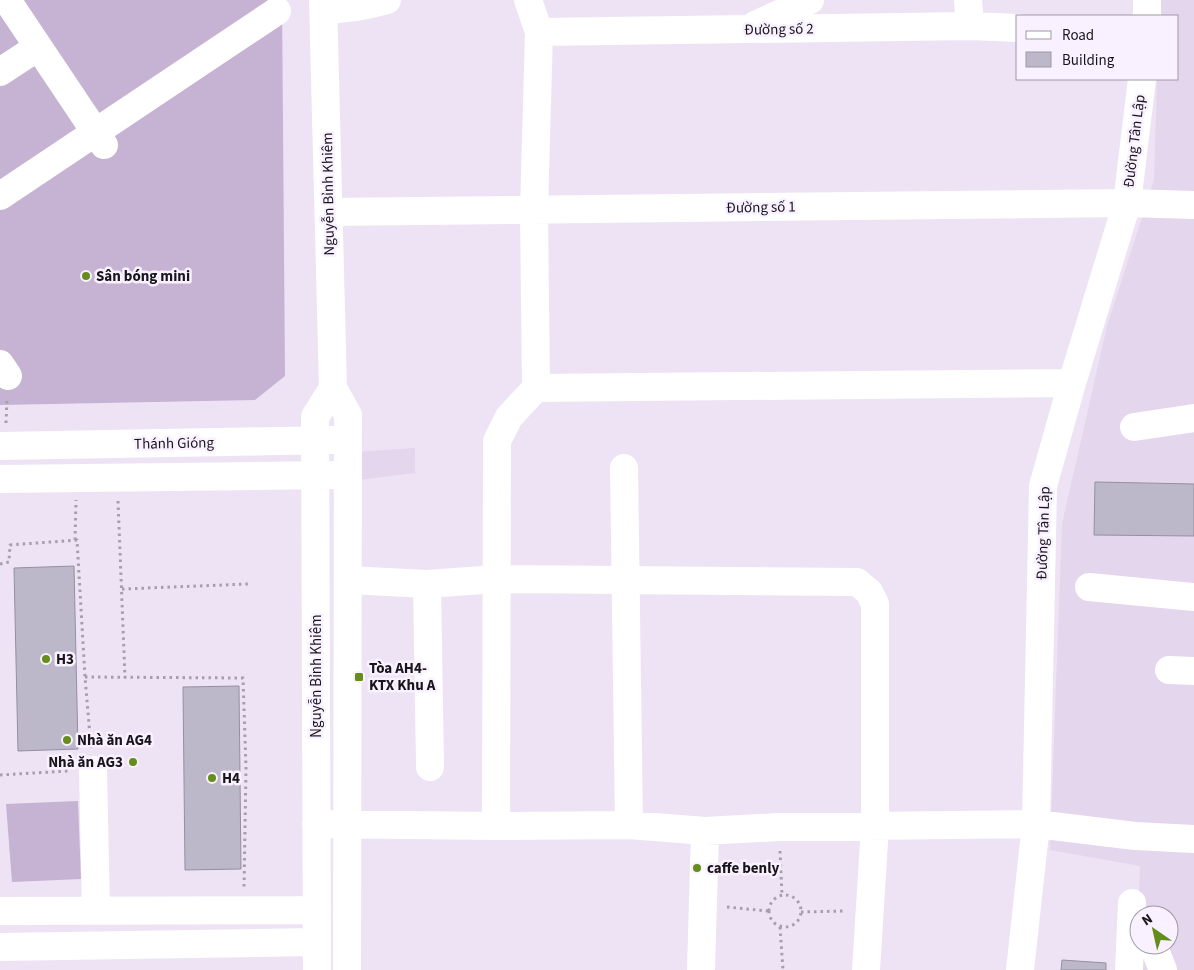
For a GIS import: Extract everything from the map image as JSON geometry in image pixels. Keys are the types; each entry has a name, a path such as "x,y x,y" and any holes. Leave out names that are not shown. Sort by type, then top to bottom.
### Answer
{"street":[{"path":"7,0 100,139"},
{"path":"324,5 346,9 387,0"},
{"path":"496,826 497,441 509,416 536,388 534,210 539,32 528,0"},
{"path":"745,29 810,0"},
{"path":"1147,0 1147,15"},
{"name":"Nguyễn Bỉnh Khiêm","path":"324,5 333,388 348,415 347,970"},
{"path":"0,196 100,139 277,11"},
{"name":"Đường số 2","path":"539,32 745,29 969,13 1016,27"},
{"path":"0,72 38,47"},
{"name":"Đường Tân Lập","path":"1020,970 1036,824 1043,486 1072,383 1127,203 1142,80"},
{"name":"Đường số 1","path":"328,212 1127,203 1194,205"},
{"path":"536,388 1072,383"},
{"name":"Nguyễn Bỉnh Khiêm","path":"317,970 314,441 315,418 333,388"},
{"path":"1134,427 1194,418"},
{"name":"Thánh Gióng","path":"3,445 348,440"},
{"path":"624,468 629,825"},
{"path":"0,479 348,475"},
{"path":"348,580 427,584 497,579 857,582 869,592 875,604 875,826 866,970"},
{"path":"427,584 430,766"},
{"path":"1089,587 1194,597"},
{"path":"93,770 105,910 113,945"},
{"path":"316,824 629,825 705,831 1036,824 1135,836 1194,839"},
{"path":"701,970 705,831"},
{"path":"203,910 203,944"},
{"path":"0,911 317,910"},
{"path":"0,947 316,942"},
{"path":"1129,970 1130,955"},
{"path":"1157,955 1163,970"}],"path":[{"path":"3,445 4,370"},
{"path":"0,774 93,770 85,677 78,540 76,540 76,478"},
{"path":"117,478 125,678"},
{"path":"0,564 9,562 10,545 76,540"},
{"path":"122,589 248,584"},
{"path":"85,677 243,678 246,768 244,910"},
{"path":"779,828 782,895"},
{"path":"782,895 795,899 800,905 799,919 788,927 780,927 774,924 768,911 770,904 775,898 782,895"},
{"path":"703,905 768,911"},
{"path":"801,912 870,911"},
{"path":"780,927 782,970"}],"shaded area":[{"path":"0,0 282,0 285,376 255,400 0,405"},
{"path":"1159,0 1194,0 1194,970 1137,970 1137,955 1179,955 1179,905 1139,905 1140,866 1050,850 1062,524 1107,326 1154,180 1157,80 1179,80 1179,15 1159,15"},
{"path":"415,448 415,473 351,481 357,452"},
{"path":"78,801 81,879 12,882 6,804"}],"building":[{"path":"1095,482 1194,484 1194,536 1094,535"},
{"name":"H3","path":"74,566 78,749 18,751 14,568"},
{"name":"H4","path":"239,686 241,869 185,870 183,687"},
{"path":"1062,960 1106,963 1106,970 1061,970"}],"place":[{"name":"Sân bóng mini","path":"86,276"},
{"name":"H3","path":"46,659"},
{"name":"Tòa AH4- KTX Khu A","path":"359,677"},
{"name":"Nhà ăn AG4","path":"67,740"},
{"name":"Nhà ăn AG3","path":"133,762"},
{"name":"H4","path":"212,778"},
{"name":"caffe benly","path":"697,868"}]}
